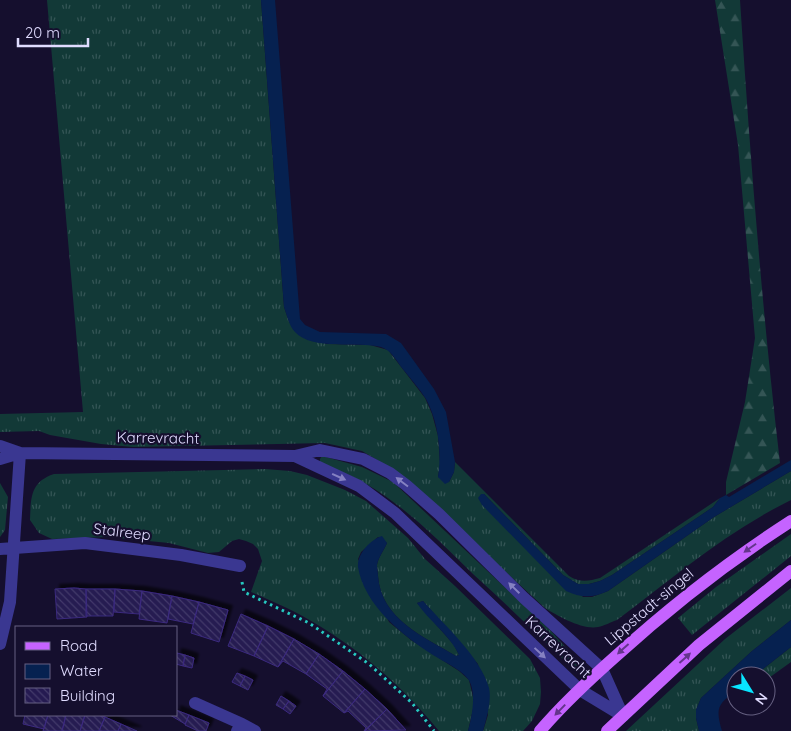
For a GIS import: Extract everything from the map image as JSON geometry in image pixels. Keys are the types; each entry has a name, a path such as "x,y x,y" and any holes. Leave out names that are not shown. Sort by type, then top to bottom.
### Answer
{"main road":[{"name":"Lippstadt-singel","path":"540,731 602,668 646,629 692,591 754,545 791,521"},
{"path":"607,731 699,645 791,571"}],"street":[{"name":"Karrevracht","path":"0,446 20,453"},
{"name":"Karrevracht","path":"0,459 20,453 295,456 320,450 363,459 390,473 406,485 439,514 524,598 602,668 623,716"},
{"path":"0,644 10,602 6,548 20,453"},
{"name":"Karrevracht","path":"295,456 359,486 395,513 580,690 623,716"},
{"name":"Stalreep","path":"6,548 85,543 181,555 240,566"},
{"path":"195,704 240,728 255,731"}],"path":[{"path":"240,566 244,592 309,623 370,664 412,703 434,731"}],"green space":[{"path":"47,0 261,0 284,307 289,322 326,344 370,345 388,350 425,398 432,414 438,436 440,464 438,477 449,482 454,472 455,462 569,576 584,581 600,578 720,498 713,507 612,575 589,584 578,584 563,575 484,494 481,494 583,597 592,597 608,591 714,517 791,471 791,500 744,526 722,541 617,620 592,627 570,622 545,608 396,471 362,451 325,443 133,447 101,444 50,435 39,431 0,432 0,414 83,412"},
{"path":"715,0 740,0 757,232 780,463 726,495 726,482 745,402 755,338 738,145"},
{"path":"322,456 362,467 393,482 551,631 578,661 578,669 574,670 403,509 364,483 343,472 320,464"},
{"path":"265,469 290,471 307,475 345,490 366,501 408,538 425,559 530,659 540,678 540,704 532,721 523,731 483,731 488,715 478,664 423,601 417,603 454,645 459,655 456,656 418,634 406,625 387,604 381,591 377,565 387,543 378,537 361,552 358,559 389,622 411,640 459,671 469,680 473,697 473,709 468,731 439,731 410,698 361,654 306,618 251,592 262,561 258,549 253,544 239,539 232,541 219,552 208,553 169,543 108,537 52,539 39,533 30,520 33,492 36,486 46,477 54,474"},
{"path":"0,483 8,497 5,530 0,537"},
{"path":"791,534 791,556 692,635 678,618 716,587"},
{"path":"791,588 791,620 736,666 726,666 726,675 701,698 696,710 699,731 626,731 725,639"},
{"path":"791,647 791,662 776,673 776,666 767,666"}],"water":[{"path":"261,0 275,0 300,319 305,325 320,332 386,334 401,343 434,389 446,412 455,462 454,472 449,482 445,484 438,477 438,437 430,408 426,399 390,353 385,348 371,345 312,342 295,332 288,320 284,307"},
{"path":"791,460 791,471 714,517 608,591 592,596 582,596 566,591 482,505 478,498 481,494 484,494 563,575 578,584 589,584 612,575 713,507 720,498 726,495 729,497"},
{"path":"382,536 387,543 377,566 381,591 387,604 406,625 418,634 456,656 459,655 450,641 417,603 423,601 470,653 484,676 490,693 483,731 468,731 473,697 471,684 468,679 456,668 409,639 386,618 368,594 362,581 358,562 365,548"},
{"path":"791,620 791,647 767,666 736,666"},
{"path":"726,675 726,698 719,711 722,731 699,731 696,710 701,698"}],"building":[{"path":"55,589 86,589 87,617 57,619"},
{"path":"86,589 115,589 113,616 86,616"},
{"path":"115,589 142,591 139,614 114,612"},
{"path":"142,591 172,596 167,623 139,619"},
{"path":"172,596 199,602 193,624 168,619"},
{"path":"199,602 228,610 219,642 191,633"},
{"path":"241,614 268,626 254,656 228,646"},
{"path":"268,626 294,639 278,667 254,656"},
{"path":"294,639 319,654 306,674 283,661 278,667"},
{"path":"178,653 185,655 183,666 178,665"},
{"path":"319,654 343,671 323,696 327,689 306,674"},
{"path":"185,655 194,658 192,668 183,666"},
{"path":"343,671 365,689 344,713 323,696"},
{"path":"237,673 245,676 240,686 232,682"},
{"path":"245,676 253,680 248,690 240,686"},
{"path":"365,689 387,709 364,731 366,728 348,711 344,713"},
{"path":"281,696 289,701 283,709 276,705"},
{"path":"289,701 296,706 290,714 283,709"},
{"path":"387,709 406,730 365,731"},
{"path":"178,711 189,715 185,724 172,716 178,716"},
{"path":"189,715 209,723 206,731 198,731 185,725"},
{"path":"25,716 48,716 44,729 23,724"},
{"path":"48,716 66,716 62,731 43,731"},
{"path":"66,716 85,716 80,731 62,731"},
{"path":"85,716 105,717 99,731 80,731"},
{"path":"105,717 121,724 118,731 99,731"},
{"path":"121,724 137,731 118,731"}]}
